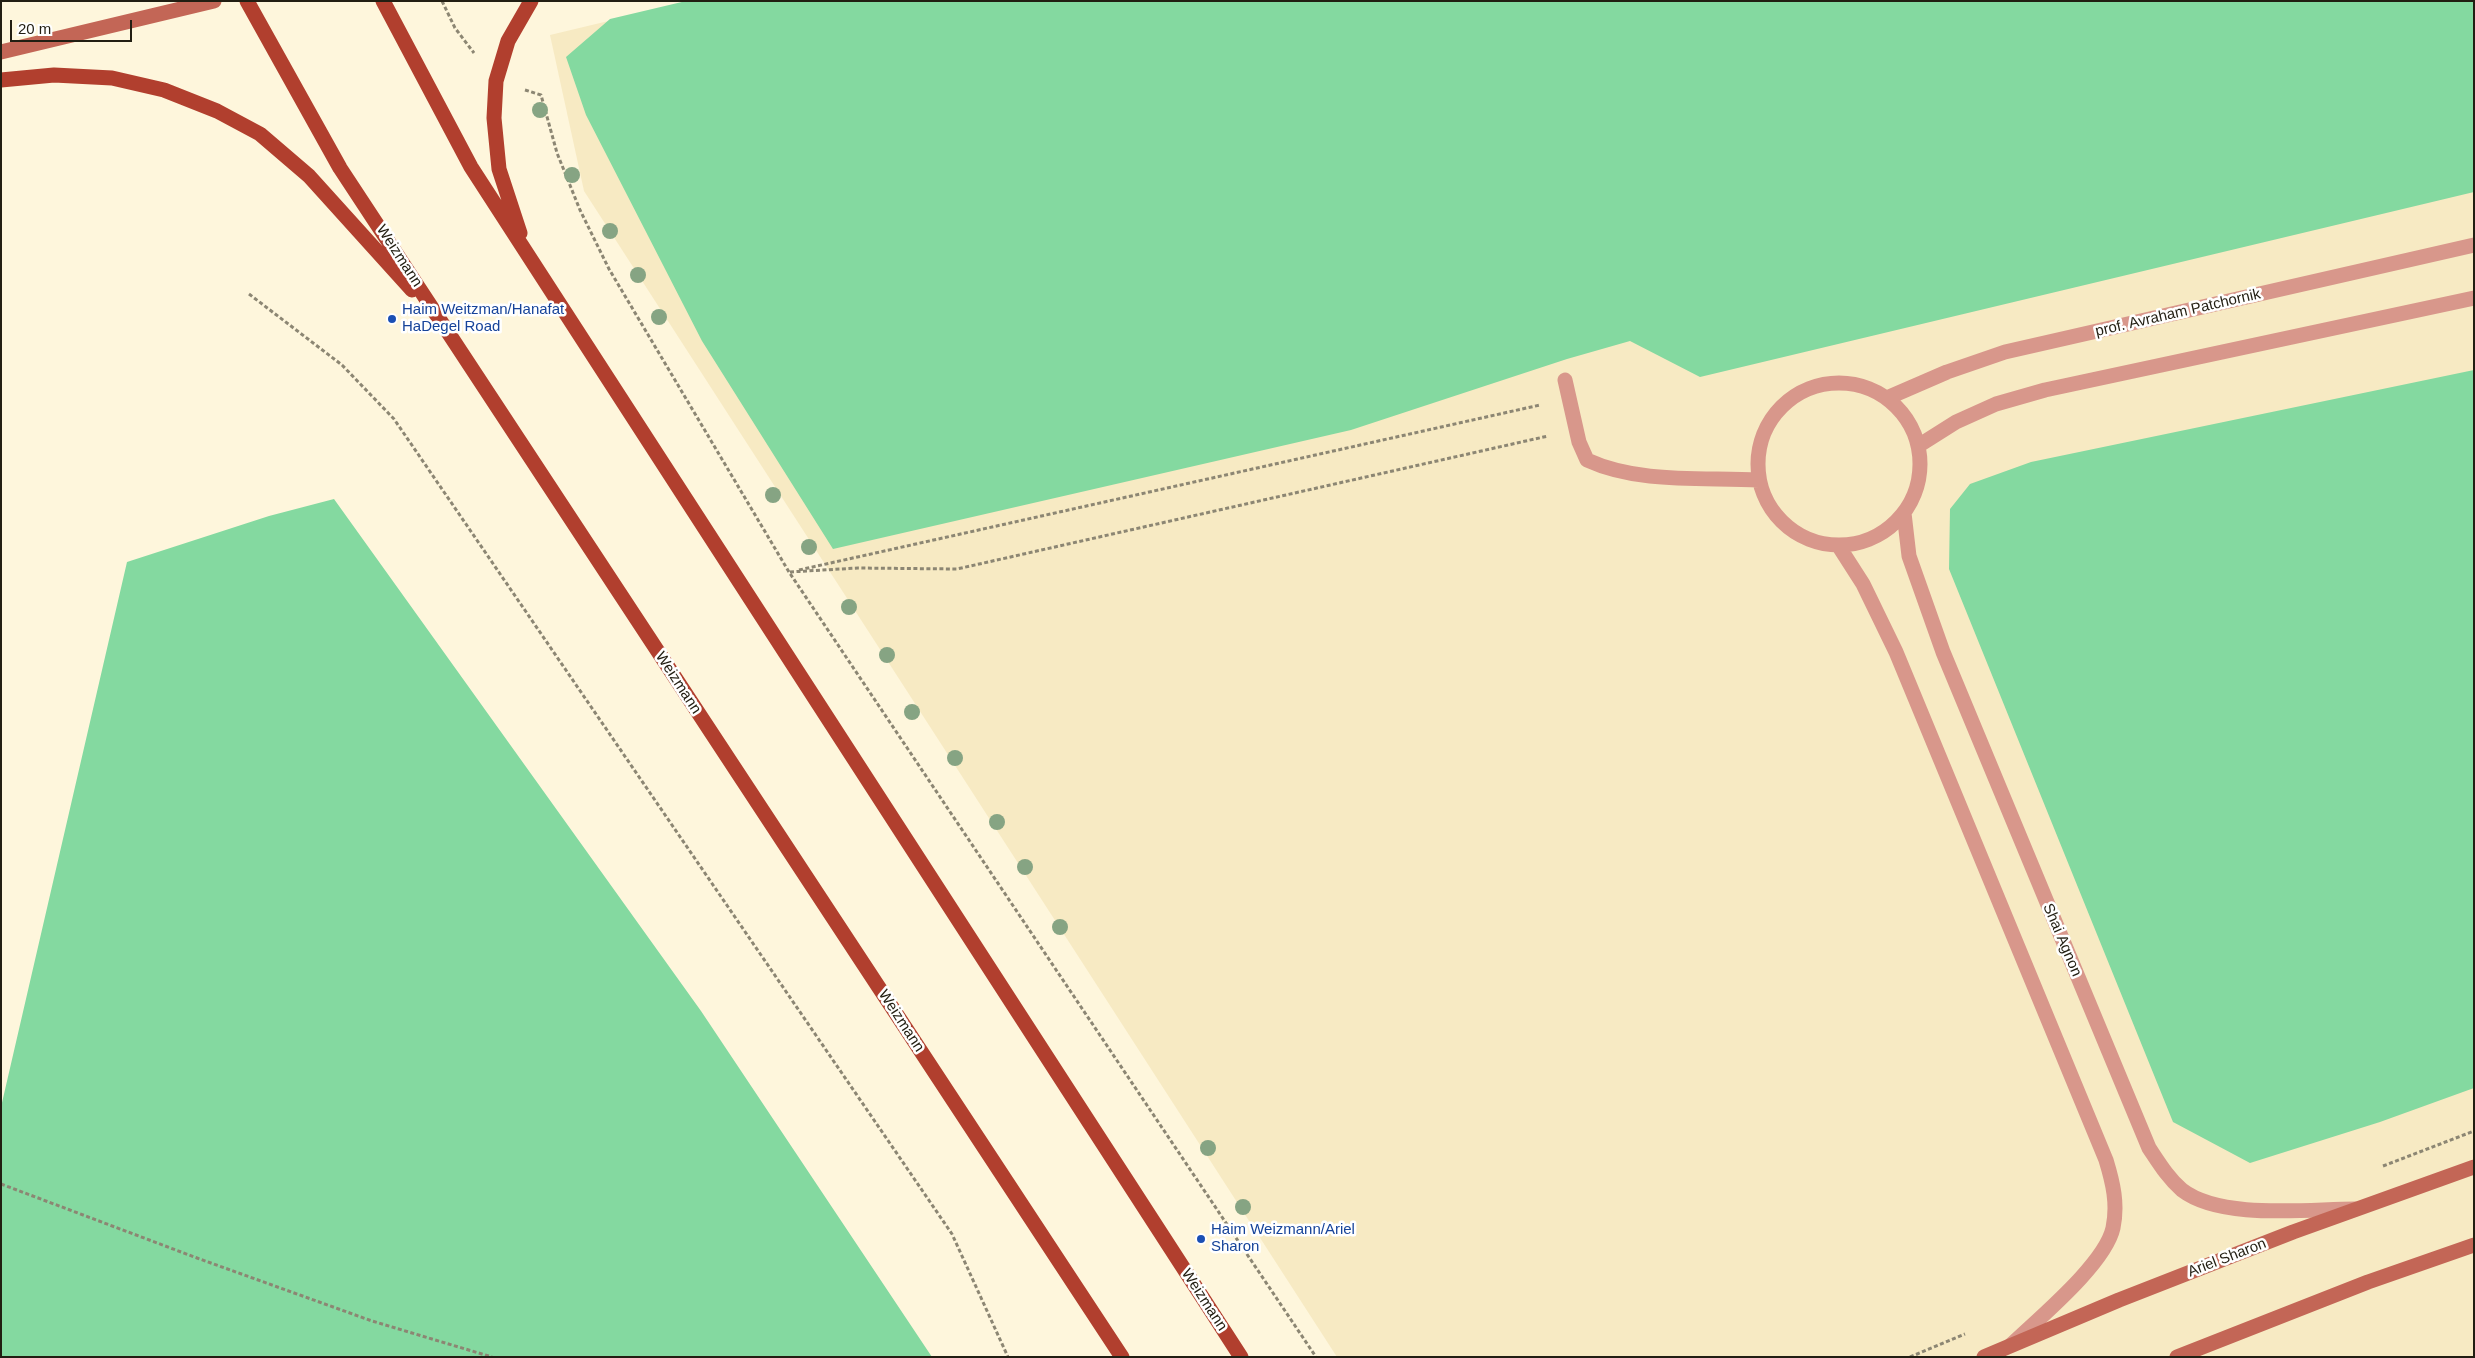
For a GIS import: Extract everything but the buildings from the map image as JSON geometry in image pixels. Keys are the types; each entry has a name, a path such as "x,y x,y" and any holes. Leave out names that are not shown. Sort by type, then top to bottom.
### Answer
{"main road":[{"name":"Weizmann","path":"247,1 340,168 1122,1357"},
{"name":"Weizmann","path":"383,1 471,167 1241,1357"},
{"path":"526,251 499,168 494,118 496,81 508,41 532,1"},
{"path":"1,80 54,75 112,78 164,90 217,111 260,134 309,176 444,326"}],"street":[{"path":"1,52 214,1"},
{"name":"prof. Avraham Patchornik","path":"1887,398 1947,372 2005,352 2474,245"},
{"path":"1918,446 1956,422 1996,404 2045,390 2474,298"},
{"path":"1565,380 1577,430 1587,460 1606,469 1650,476 1759,480"},
{"path":"1839,383 1864,387 1887,398 1901,411 1912,427 1918,446 1920,469 1915,492 1904,513 1886,530 1863,541 1838,545 1814,541 1793,531 1776,515 1764,495 1759,480 1758,463 1762,439 1773,416 1792,398 1814,387 1839,383"},
{"name":"Shai Agnon","path":"1904,513 1909,556 1943,652 2149,1148 2166,1175 2183,1190 2196,1197 2233,1209 2356,1209"},
{"path":"1838,545 1863,584 1896,652 2102,1151 2115,1192 2113,1229 2095,1264 2011,1345"},
{"name":"Ariel Sharon","path":"1984,1357 2128,1296 2356,1209 2474,1167"},
{"path":"2177,1357 2368,1282 2474,1245"}],"path":[{"path":"442,1 455,28 496,81 541,95 557,153 580,210 609,269 789,572 1316,1357"},
{"path":"249,294 342,364 394,418 952,1234 1008,1357"},
{"path":"789,572 1569,398"},
{"path":"789,572 858,568 957,569 1577,430"},
{"path":"1,1184 197,1258 372,1321 492,1357"}],"shaded area":[{"path":"692,1 2474,1 2474,1357 1337,1357 584,191 550,35"}],"green space":[{"path":"686,1 2474,1 2474,192 1700,377 1630,341 1567,359 1351,430 833,549 702,341 586,115 566,57 610,19"},
{"path":"2474,370 2474,1088 2380,1122 2250,1163 2173,1122 1949,569 1950,509 1970,484 2031,462"},
{"path":"334,499 701,1011 932,1357 1,1357 1,1107 127,562 269,516"}],"place":[{"name":"Haim Weitzman/Hanafat HaDegel Road","path":"392,319"},
{"name":"Haim Weizmann/Ariel Sharon","path":"1201,1239"}]}
